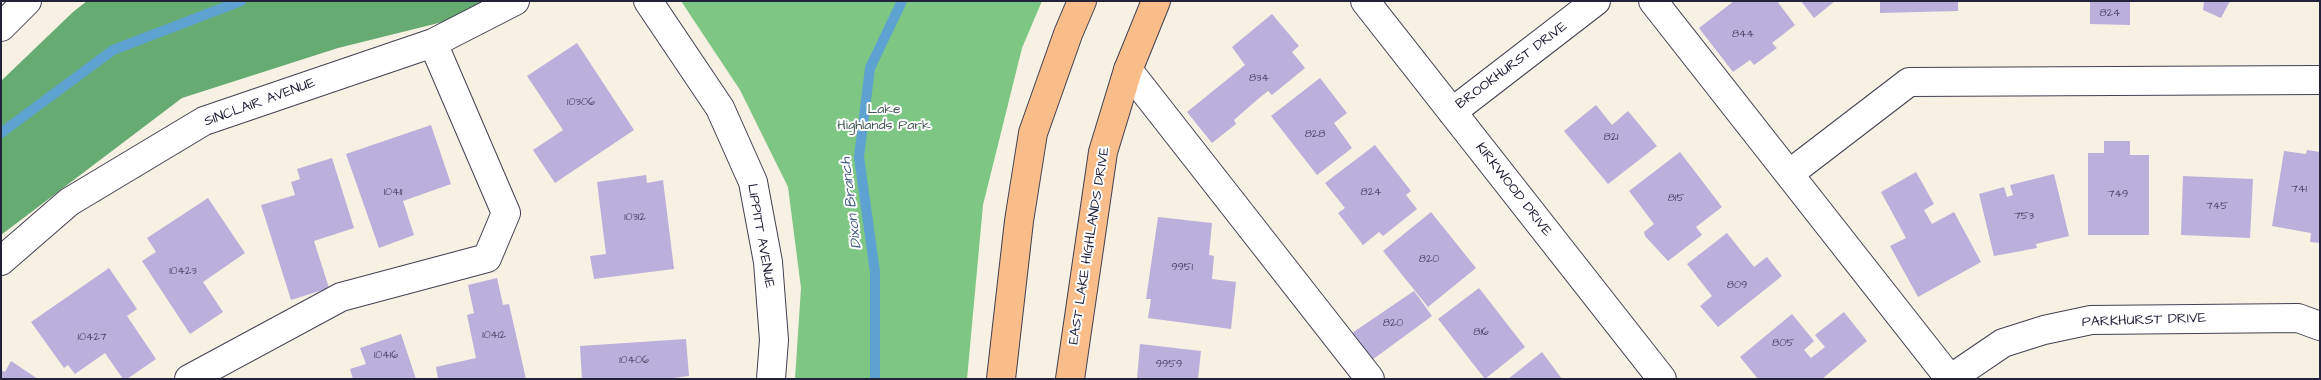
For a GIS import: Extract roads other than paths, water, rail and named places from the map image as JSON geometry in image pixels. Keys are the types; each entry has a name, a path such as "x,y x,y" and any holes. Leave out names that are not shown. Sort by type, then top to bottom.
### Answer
{"main road":[{"path":"1001,379 1033,133 1068,34 1082,1"},
{"name":"EAST LAKE HIGHLANDS DRIVE","path":"1070,379 1104,152 1128,70 1156,1"}],"street":[{"path":"1,27 27,1"},
{"name":"SINCLAIR AVENUE","path":"1,261 69,202 204,121 433,43 515,1"},
{"name":"LIPPITT AVENUE","path":"648,1 720,108 753,182 768,262 774,340 770,379"},
{"name":"KIRKWOOD DRIVE","path":"1365,1 1662,379"},
{"name":"BROOKHURST DRIVE","path":"1452,112 1596,1"},
{"path":"1653,1 1950,379"},
{"path":"189,379 341,297 487,258 506,213 433,43"},
{"path":"1128,70 1370,379"},
{"path":"1789,174 1909,82 2320,80"},
{"name":"PARKHURST DRIVE","path":"1950,379 2004,343 2044,330 2091,320 2298,318 2320,326"}],"waterway":[{"path":"1,133 113,50 241,1"},
{"name":"Dixon Branch","path":"875,379 875,272 859,157 870,68 902,1"}],"park label":[{"name":"Lake Highlands Park","path":"884,118"}]}
